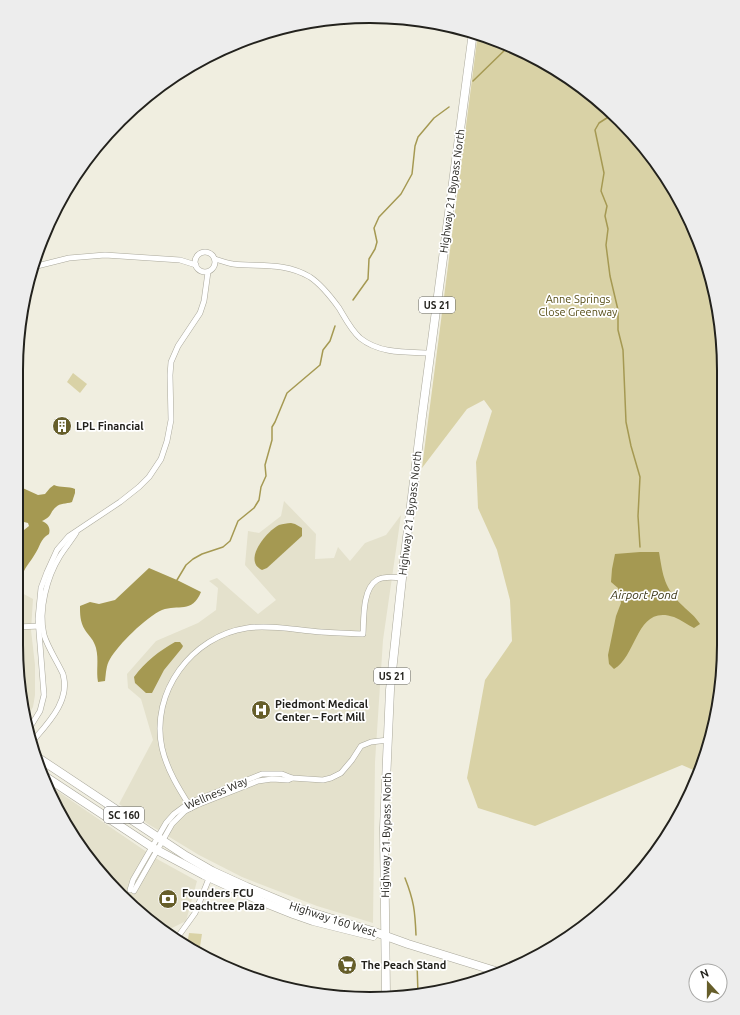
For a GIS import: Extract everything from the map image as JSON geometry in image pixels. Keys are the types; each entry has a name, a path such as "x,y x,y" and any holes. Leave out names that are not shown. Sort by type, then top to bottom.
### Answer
{"main road":[{"name":"Highway 21 Bypass North","path":"386,991 384,828 390,690 402,578 430,353 472,38"},
{"name":"Highway 160 West","path":"43,761 158,844"},
{"name":"Highway 160 West","path":"50,779 158,844 186,856 211,874 297,908 372,930 386,936"},
{"name":"SC 160","path":"386,936 493,970"}],"street":[{"path":"39,266 69,258 94,256 180,260 196,258 201,253 208,252 215,259 231,264"},
{"path":"196,258 198,270 205,272 211,271 215,266 215,259"},
{"path":"180,260 196,265"},
{"path":"215,266 231,264 281,266 303,274 324,289 350,326 360,337 378,349 430,353"},
{"path":"33,724 40,711 44,695 38,607 41,588 47,572 57,550 69,536 76,533 89,522 128,497 149,477 160,459 167,441 170,426 171,362 178,346 200,312 204,301 205,272"},
{"path":"189,806 169,769 162,747 160,734 163,703 172,683 186,661 198,650 217,638 233,631 248,628 272,627 363,634 368,589 377,580 389,577 402,578"},
{"path":"23,627 40,626"},
{"path":"36,737 56,712 64,695 64,680 58,662 40,626"},
{"name":"Wellness Way","path":"132,890 158,844 177,818 189,806 248,782 262,780 288,780 292,778 323,780 336,777 345,769 361,746 365,743 388,740"},
{"path":"179,935 195,913 211,874"}],"shaded area":[{"name":"Piedmont Medical Center – Fort Mill","path":"284,501 316,534 315,559 334,558 338,547 350,561 365,543 386,535 401,515 383,640 375,762 373,923 317,906 242,877 199,855 148,824 119,804 153,740 141,699 128,688 127,674 156,641 198,623 216,610 218,588 209,581 217,578 258,614 276,600 245,565 248,531 259,533 281,516"},
{"path":"23,594 33,599 31,630 35,665 35,695 33,707 30,712 24,668"},
{"path":"55,789 157,859 197,881 186,921 172,928 168,927 141,906 109,874 81,838"}],"green space":[{"name":"Anne Springs Close Greenway","path":"477,40 503,49 544,69 563,81 599,109 631,141 659,177 691,237 699,258 710,302 716,347 717,645 714,690 710,713 699,757 694,770 682,765 535,826 478,808 467,778 485,680 512,641 510,600 497,550 478,508 476,462 492,411 484,400 467,409 422,468"},
{"path":"73,373 87,384 80,393 67,382"},
{"path":"189,933 202,934 200,948 188,941"}],"water":[{"path":"54,485 75,489 72,502 61,504 54,509 48,518 42,521 48,526 49,534 42,541 23,573 23,530 29,526 28,523 23,522 23,488 38,495 45,494"},
{"path":"291,523 302,528 302,536 267,568 262,570 256,565 255,560 255,553 258,546 274,528 279,525"},
{"name":"Airport Pond","path":"659,552 663,575 668,587 700,624 694,628 674,617 661,615 652,618 645,624 622,662 614,669 609,664 608,655 616,616 621,603 618,588 611,582 615,554"},
{"path":"149,568 201,592 197,599 189,606 162,610 141,625 119,646 110,659 105,681 98,682 96,648 93,640 82,624 80,606 90,602 99,604 115,600"},
{"path":"175,642 180,642 183,646 182,648 164,670 152,693 146,693 135,683 134,677 153,657"}],"waterway":[{"path":"473,81 505,50"},
{"path":"353,300 368,279 369,259 377,242 374,228 379,217 401,194 412,174 415,146 418,137 434,118 449,107"},
{"path":"608,118 599,123 595,130 604,173 601,191 607,206 605,216 608,229 606,245 610,276 618,310 618,330 623,350 626,422 640,477 638,516 640,547"},
{"path":"177,580 186,565 193,559 202,554 223,547 230,541 238,521 254,508 259,500 261,487 266,476 265,465 272,440 272,427 287,393 320,365 323,350 330,341 335,326"},
{"path":"405,878 414,906 416,935"},
{"path":"417,962 418,989"}],"place":[{"name":"LPL Financial","path":"62,426"},
{"name":"Piedmont Medical Center – Fort Mill","path":"261,710"},
{"name":"Founders FCU Peachtree Plaza","path":"168,899"},
{"name":"The Peach Stand","path":"347,965"}]}
